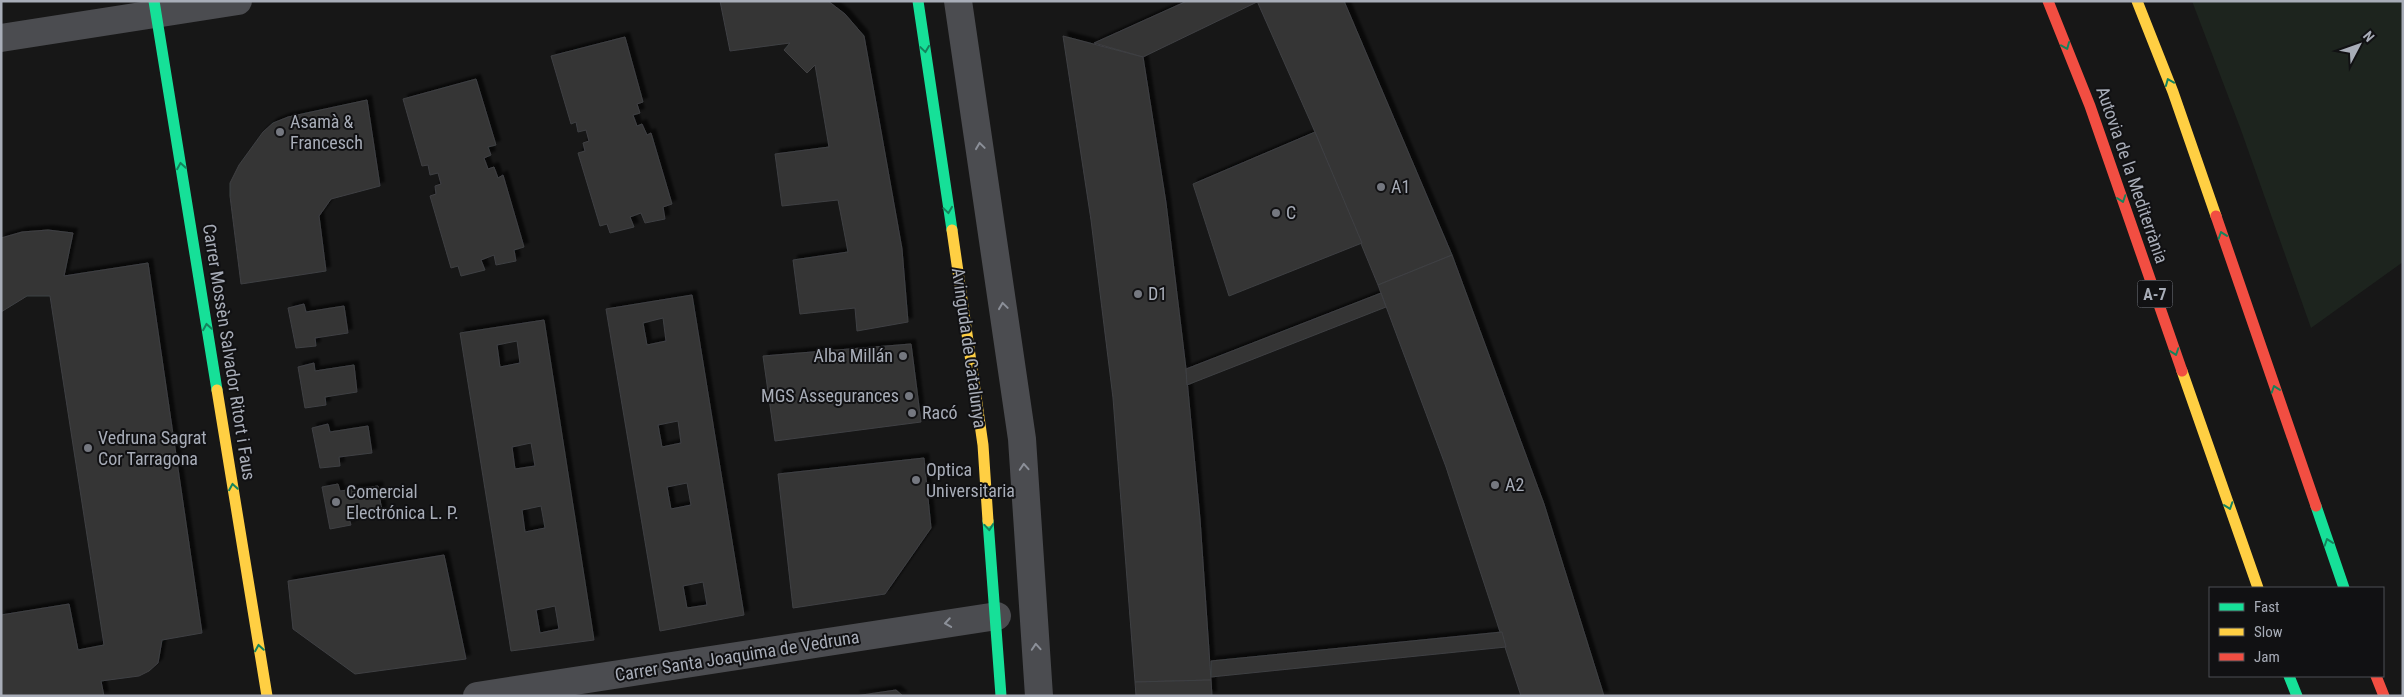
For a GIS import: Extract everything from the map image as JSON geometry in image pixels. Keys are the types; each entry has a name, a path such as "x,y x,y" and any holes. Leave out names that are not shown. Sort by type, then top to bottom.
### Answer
{"main road":[{"name":"Avinguda de Catalunya","path":"918,1 983,445 1001,696"},
{"name":"Autovia de la Mediterrània","path":"2048,1 2090,106 2258,587"},
{"path":"2137,1 2173,92 2344,587"},
{"name":"Carrer Mossèn Salvador Ritort i Faus","path":"155,7 267,696"},
{"path":"2289,677 2297,696"},
{"path":"2376,677 2384,696"}],"street":[{"path":"1,38 155,7 238,1"},
{"path":"958,1 1022,439 1039,696"},
{"name":"Carrer Santa Joaquima de Vedruna","path":"476,696 564,689 996,616"}],"shaded area":[{"path":"2192,1 2403,1 2403,262 2311,328 2241,130"}],"building":[{"path":"720,1 828,1 845,14 864,36 902,249 908,322 857,331 855,308 800,314 793,260 848,252 838,200 782,206 775,154 829,147 815,65 807,73 784,50 790,43 730,51"},
{"path":"1187,1 1257,2 1143,57 1094,43"},
{"name":"A1","path":"1257,1 1344,1 1452,255 1378,285 1315,132"},
{"name":"D1","path":"1063,36 1143,57 1166,203 1186,369 1200,519 1211,680 1135,682 1113,398 1091,220"},
{"path":"625,37 643,102 637,104 640,113 633,115 637,126 642,124 647,135 651,133 672,204 663,207 665,219 645,223 641,213 630,217 634,227 610,233 607,224 600,226 578,153 585,151 583,143 589,141 586,130 578,132 576,122 571,124 551,56"},
{"path":"476,79 496,145 488,147 491,155 484,158 488,169 494,167 498,178 503,175 524,247 514,250 516,261 496,265 494,255 481,260 485,270 461,276 458,266 451,268 430,196 436,194 435,186 441,184 438,173 430,175 428,165 422,166 403,99"},
{"path":"367,100 380,186 331,199 319,216 326,271 241,284 230,196 230,183 239,165 263,132 273,123 288,117"},
{"name":"C","path":"1315,132 1362,243 1229,296 1193,184"},
{"path":"48,230 73,233 64,276 148,263 202,633 162,640 158,663 149,671 139,676 101,681 104,696 1,696 1,615 69,604 78,650 104,645 50,296 27,296 1,312 1,238 22,232"},
{"name":"A2","path":"1452,255 1544,504 1604,696 1521,696 1446,467 1378,285"},
{"path":"1381,293 1386,307 1187,385 1186,369"},
{"path":"692,295 744,615 660,631 606,309","holes":["663,318 666,341 647,345 643,323","678,421 681,443 662,447 658,425","687,483 691,505 671,509 667,487","703,582 707,605 687,608 683,586"]},
{"path":"304,304 306,312 344,306 348,333 315,338 316,346 296,348 288,308"},
{"path":"544,320 594,640 511,651 460,333","holes":["517,341 520,363 500,367 497,345","531,443 535,466 515,469 512,447","541,506 545,528 525,532 522,510","555,606 559,629 540,633 536,610"]},
{"path":"911,344 921,422 775,441 763,356"},
{"path":"314,363 315,371 354,365 357,392 325,397 326,405 305,408 298,367"},
{"path":"328,424 330,432 368,426 372,453 339,457 340,466 320,468 312,428"},
{"path":"924,458 931,528 885,594 793,608 778,474"},
{"path":"338,484 340,491 378,486 382,512 349,518 351,525 330,529 322,487"},
{"path":"444,555 466,659 355,674 293,629 288,581"},
{"path":"1502,632 1506,647 1211,677 1211,661"},
{"path":"1211,680 1212,696 1136,696 1135,682"},
{"path":"896,690 903,696 855,696"}],"traffic: fast":[{"path":"154,1 217,390"},
{"path":"918,1 952,230"},
{"path":"2316,506 2344,587"},
{"path":"988,521 1001,696"},
{"path":"2289,677 2297,696"}],"traffic: slow":[{"path":"2137,1 2173,92 2216,216"},
{"path":"952,230 983,445 988,521"},
{"path":"2182,371 2258,587"},
{"path":"217,390 267,696"}],"traffic: jam":[{"path":"2048,1 2090,106 2182,371"},
{"path":"2216,216 2316,506"},
{"path":"2376,677 2384,696"}],"place":[{"name":"Asamà & Francesch","path":"280,132"},
{"name":"A1","path":"1381,187"},
{"name":"C","path":"1276,213"},
{"name":"D1","path":"1138,294"},
{"name":"Alba Millán","path":"903,356"},
{"name":"MGS Assegurances","path":"909,396"},
{"name":"Racó","path":"912,413"},
{"name":"Vedruna Sagrat Cor Tarragona","path":"88,448"},
{"name":"Optica Universitaria","path":"916,480"},
{"name":"A2","path":"1495,485"},
{"name":"Comercial Electrónica L. P.","path":"336,502"}]}
